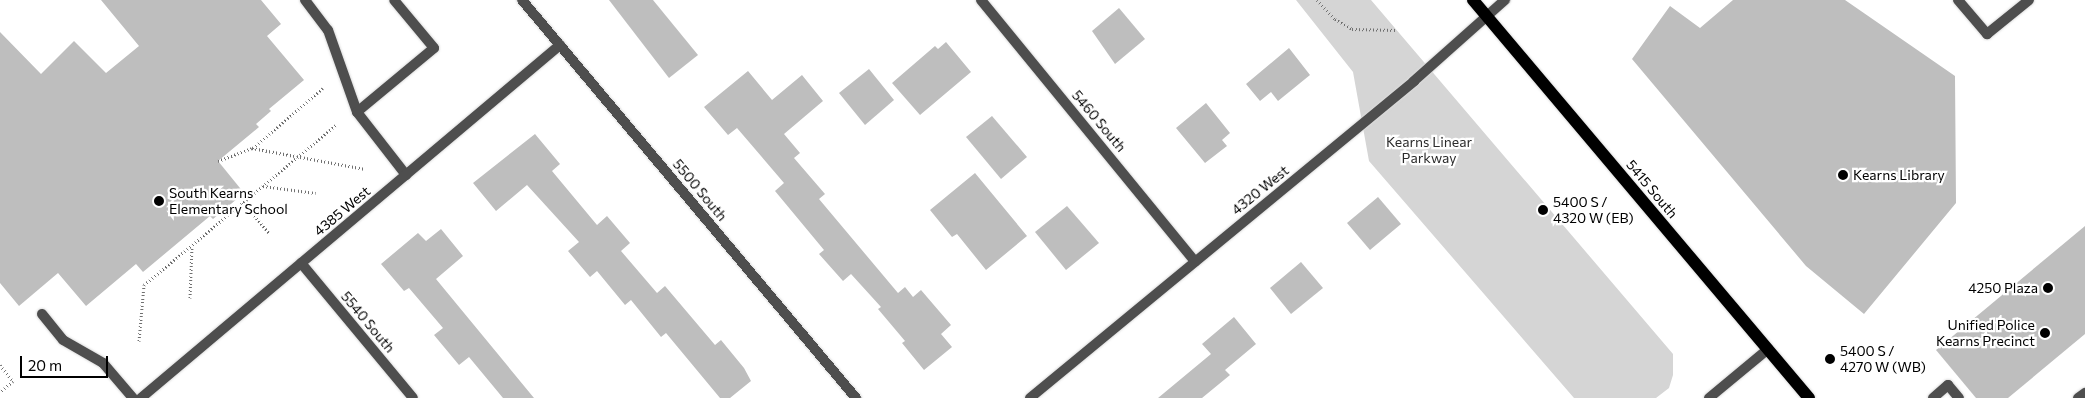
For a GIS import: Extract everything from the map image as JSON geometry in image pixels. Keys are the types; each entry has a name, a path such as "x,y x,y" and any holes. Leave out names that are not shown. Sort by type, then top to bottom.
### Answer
{"main road":[{"name":"5415 South","path":"1473,0 1809,398"}],"street":[{"path":"305,0 328,30 357,112 406,175"},
{"path":"357,112 434,48 394,0"},
{"name":"5500 South","path":"522,0 856,398"},
{"name":"5460 South","path":"981,0 1195,261"},
{"name":"4320 West","path":"1030,398 1414,82 1505,0"},
{"path":"1958,0 1987,34 2029,0"},
{"name":"4385 West","path":"141,398 560,45"},
{"name":"5540 South","path":"301,263 413,398"},
{"path":"42,314 63,340 103,363 133,398"},
{"path":"1710,398 1768,350"},
{"path":"1933,398 1948,385 1959,398"},
{"path":"2078,398 2085,392"}],"path":[{"path":"1317,0 1335,19 1352,29 1397,30"},
{"path":"218,161 252,148 323,88"},
{"path":"139,341 144,286 336,124"},
{"path":"252,148 365,169"},
{"path":"263,186 316,193"},
{"path":"243,202 268,233"},
{"path":"190,298 192,245"},
{"path":"0,365 13,381 0,392"}],"green space":[{"name":"Kearns Linear Parkway","path":"1296,0 1371,0 1673,354 1673,375 1669,388 1656,398 1574,398 1369,161 1353,72"}],"building":[{"path":"101,0 261,0 281,24 267,36 304,80 269,109 271,111 256,124 259,127 218,161 244,193 213,219 210,216 143,272 136,264 86,306 58,273 19,306 0,283 0,32 41,74 74,41 106,73 139,46"},
{"path":"609,0 653,0 698,55 669,78"},
{"name":"Kearns Library","path":"1733,0 1845,0 1955,76 1956,203 1864,314 1806,266 1632,59 1670,6 1700,28"},
{"path":"1119,8 1145,39 1115,64 1092,31"},
{"path":"946,42 971,72 920,115 892,83 935,46 938,49"},
{"path":"1289,48 1310,75 1278,101 1271,92 1260,101 1246,84"},
{"path":"869,69 894,100 865,125 839,93"},
{"path":"748,71 772,100 802,75 823,101 784,134 800,153 794,158 825,194 819,199 898,293 905,287 913,297 921,290 951,325 941,334 952,347 924,370 902,343 905,341 878,309 881,307 851,274 843,281 819,254 824,250 775,191 784,183 737,128 728,135 704,107"},
{"path":"1206,103 1230,133 1222,140 1227,146 1205,163 1176,128"},
{"path":"992,116 1027,157 1001,179 966,137"},
{"path":"535,134 560,164 552,171 597,225 607,216 630,243 621,251 657,293 665,286 715,345 721,340 744,368 751,381 730,398 720,398 666,333 661,337 631,300 625,305 597,271 590,277 568,251 579,242 527,185 496,211 473,183"},
{"path":"975,173 1027,236 986,270 957,234 952,237 930,210"},
{"path":"1378,197 1401,224 1370,250 1347,223"},
{"path":"1067,206 1099,243 1066,270 1035,232"},
{"name":"4250 Plaza","path":"2085,226 2085,334 2008,398 1976,398 1936,350"},
{"path":"441,229 463,256 436,279 534,398 503,398 469,357 459,365 434,335 443,328 409,288 404,291 381,264 418,233 426,241"},
{"path":"1301,262 1323,288 1291,314 1270,288"},
{"path":"1234,317 1256,344 1225,370 1230,375 1202,398 1158,398 1211,354 1202,344"}],"place":[{"name":"Kearns Library","path":"1843,175"},
{"name":"South Kearns Elementary School","path":"159,201"},
{"name":"5400 S / 4320 W (EB)","path":"1543,210"},
{"name":"4250 Plaza","path":"2048,288"},
{"name":"Unified Police Kearns Precinct","path":"2045,333"},
{"name":"5400 S / 4270 W (WB)","path":"1830,359"}]}
